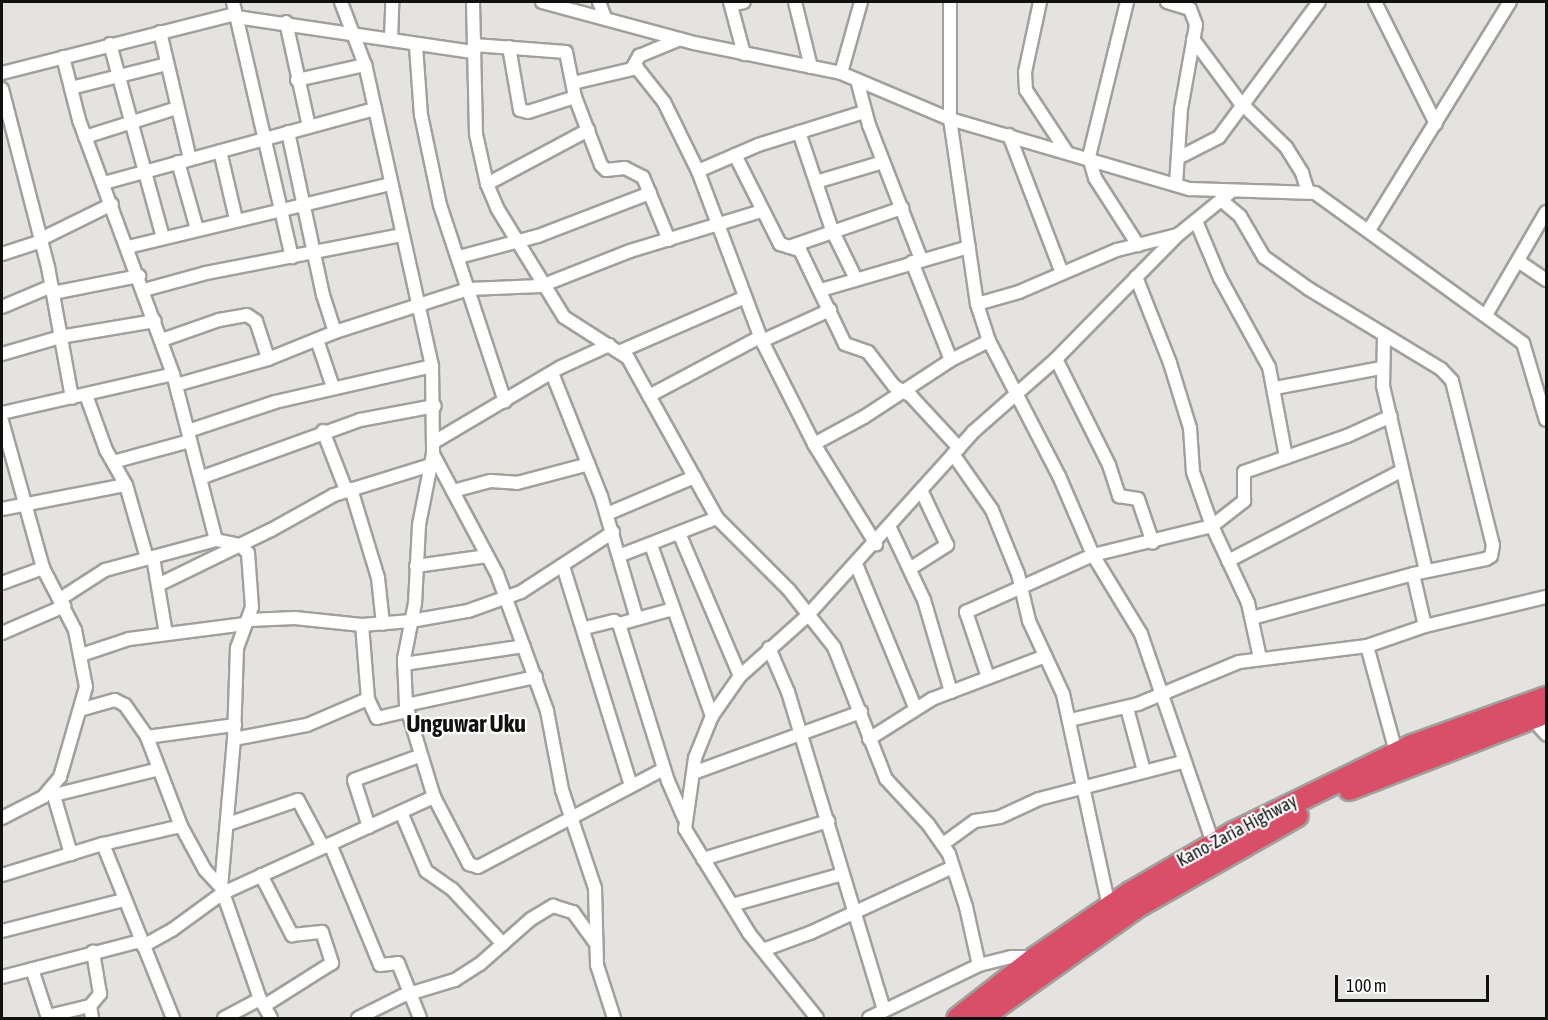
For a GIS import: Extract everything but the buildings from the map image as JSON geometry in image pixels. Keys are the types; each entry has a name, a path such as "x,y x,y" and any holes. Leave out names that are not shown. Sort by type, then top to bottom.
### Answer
{"highway":[{"name":"Kano-Zaria Highway","path":"957,1018 1035,957 1109,907 1213,843 1396,752 1546,697"},
{"name":"Kano-Zaria Highway","path":"980,1018 1136,907 1291,818 1368,782 1539,715"}],"street":[{"path":"341,2 365,64 432,366 435,406 433,454 419,525 411,621 404,664 406,708 419,756 434,797 474,868 664,769"},
{"path":"391,40 392,2"},
{"path":"473,2 476,134 487,184 497,208 520,242 541,286 564,317 621,351 649,396 717,518 789,590 839,656 886,779 943,844 953,867 979,965"},
{"path":"542,2 680,39 841,73 950,119 1089,157 1176,184 1232,191 1308,191 1369,230 1486,315 1527,348 1546,420"},
{"path":"599,2 605,18"},
{"path":"744,2 731,3 744,54"},
{"path":"795,2 811,67"},
{"path":"841,73 861,2"},
{"path":"950,2 950,119 977,304 989,341 1059,476 1093,555 1126,606 1164,693 1182,762 1213,843"},
{"path":"1040,2 1025,72 1026,90 1066,151"},
{"path":"1127,2 1089,157 1095,178 1138,245"},
{"path":"1167,2 1193,13 1196,25 1176,184"},
{"path":"1178,158 1219,137 1319,2"},
{"path":"1375,2 1436,124"},
{"path":"1369,230 1510,2"},
{"path":"235,11 266,136 292,257"},
{"path":"2,73 235,11 286,22 354,32 416,46 509,47 566,52 575,97 604,169 625,168 636,172 650,193 669,240"},
{"path":"286,22 309,127"},
{"path":"160,32 177,108 197,229"},
{"path":"633,67 639,56 680,39"},
{"path":"1193,39 1244,106 1286,147 1302,172 1308,191"},
{"path":"110,44 142,172 163,238"},
{"path":"416,46 425,141 440,205 459,256 505,402"},
{"path":"509,47 520,110 528,112 575,97"},
{"path":"63,57 85,136 139,276 175,379 216,540"},
{"path":"71,88 167,64"},
{"path":"297,80 365,64"},
{"path":"573,83 633,67 642,70 663,102 698,171 719,226 742,298 761,339 814,444 876,544"},
{"path":"857,80 864,112 902,208 951,360"},
{"path":"2,89 42,240 72,398"},
{"path":"85,136 177,108"},
{"path":"104,183 266,136 375,109"},
{"path":"698,171 799,132 864,112"},
{"path":"487,184 588,130"},
{"path":"288,132 305,204 313,253 335,332"},
{"path":"799,132 832,230 856,279"},
{"path":"1009,135 1062,273"},
{"path":"220,151 236,219"},
{"path":"735,155 762,211 785,249"},
{"path":"816,182 884,162"},
{"path":"128,247 236,219 391,184"},
{"path":"685,819 699,743 712,716 740,676 807,616 876,544 889,526 956,451 1015,393 1056,359 1179,234 1232,191"},
{"path":"459,256 520,242 650,193"},
{"path":"1221,200 1240,216 1264,257 1384,336 1441,369 1452,381 1493,545 1491,556 1486,559 1413,574 1252,618"},
{"path":"2,255 42,240 112,204"},
{"path":"785,249 832,230 902,208"},
{"path":"2,413 268,359 335,332 468,289 541,286 630,251 719,226 762,211"},
{"path":"1486,315 1546,212"},
{"path":"1196,221 1225,288 1252,330 1275,388 1286,457"},
{"path":"977,304 1138,245 1179,234"},
{"path":"144,290 206,273 402,235"},
{"path":"821,290 917,260 969,247"},
{"path":"785,249 800,250 845,344 865,350 894,386 902,390 956,451 992,510 1045,656 1063,694 1109,907"},
{"path":"1518,261 1546,280"},
{"path":"2,307 53,289 139,276"},
{"path":"1136,277 1170,363 1190,428 1193,472 1212,526 1252,618 1260,658"},
{"path":"621,351 742,298"},
{"path":"649,396 761,339 830,310"},
{"path":"162,340 247,315 256,321 268,359"},
{"path":"2,354 60,337 155,321"},
{"path":"1384,336 1381,368 1401,471 1426,571"},
{"path":"317,340 333,387"},
{"path":"814,444 864,417 951,360 989,341"},
{"path":"158,585 349,489 433,454 505,402 552,373 609,345"},
{"path":"1056,359 1109,465 1119,496 1138,500 1153,543"},
{"path":"113,462 333,387 432,366"},
{"path":"1275,388 1381,368"},
{"path":"552,373 607,514 621,555 638,619"},
{"path":"86,395 113,462 126,485 158,585 166,634"},
{"path":"200,478 323,431 396,411 435,406"},
{"path":"988,677 965,614 1093,555 1153,543 1212,526 1245,501 1244,472 1347,436 1391,416"},
{"path":"2,421 27,504 42,568 62,602 81,655 86,687 83,709 64,769 53,792 71,854"},
{"path":"323,431 349,489 378,579 382,624"},
{"path":"433,454 487,556 536,678 570,816 595,888 597,965 614,1018"},
{"path":"453,491 491,481 517,483 589,464"},
{"path":"1228,561 1401,471"},
{"path":"607,514 694,477"},
{"path":"2,509 126,485"},
{"path":"911,568 947,545 921,490"},
{"path":"621,555 717,518"},
{"path":"889,526 911,568 951,692"},
{"path":"81,655 129,639 247,622 295,618 362,625 382,624 411,621 505,600 563,566 613,532"},
{"path":"679,533 740,676"},
{"path":"2,633 62,602 105,570 216,540 240,545 248,553 252,607 237,648 235,724 222,890"},
{"path":"651,545 712,716"},
{"path":"416,566 487,556"},
{"path":"856,564 915,707"},
{"path":"563,566 585,628 608,718 631,785"},
{"path":"2,583 42,568"},
{"path":"1413,574 1425,626"},
{"path":"1070,720 1127,708 1239,662 1367,646 1425,626 1546,597"},
{"path":"619,624 673,609"},
{"path":"585,628 614,621 619,624 664,769 685,819 689,837 763,950 817,1018"},
{"path":"362,625 368,699 377,718 406,708 536,678"},
{"path":"404,664 524,646"},
{"path":"1367,646 1396,752"},
{"path":"769,648 801,736 828,821 852,911 884,1011"},
{"path":"869,739 915,707 1045,656"},
{"path":"234,739 297,728 368,699"},
{"path":"83,709 120,702 147,736 181,826 205,870 222,890 262,1002 271,1018"},
{"path":"1127,708 1144,771"},
{"path":"693,773 801,736 861,712"},
{"path":"1539,715 1546,734"},
{"path":"147,736 235,724"},
{"path":"369,827 354,780 419,756"},
{"path":"943,844 975,821 1000,817 1039,799 1182,762"},
{"path":"2,818 53,792 159,769"},
{"path":"2,977 93,952 141,944 172,930 222,890 261,875 434,797"},
{"path":"228,824 298,800 327,846 380,965 397,962 420,1018"},
{"path":"401,812 426,871 468,904 503,944"},
{"path":"703,859 828,821"},
{"path":"2,875 103,844 181,826"},
{"path":"103,844 141,944 173,1018"},
{"path":"763,950 810,933 852,911 953,867"},
{"path":"732,905 842,874"},
{"path":"224,1018 262,1002 332,963 322,932 292,935 261,875"},
{"path":"2,931 124,900"},
{"path":"358,1018 411,994 455,980 503,944 531,919 553,906 573,912 596,944"},
{"path":"32,969 48,1017 91,1012 100,994 93,952"},
{"path":"869,1018 979,965 1011,957 1035,957"}],"district":[{"name":"Unguwar Uku","path":"466,724"}]}
